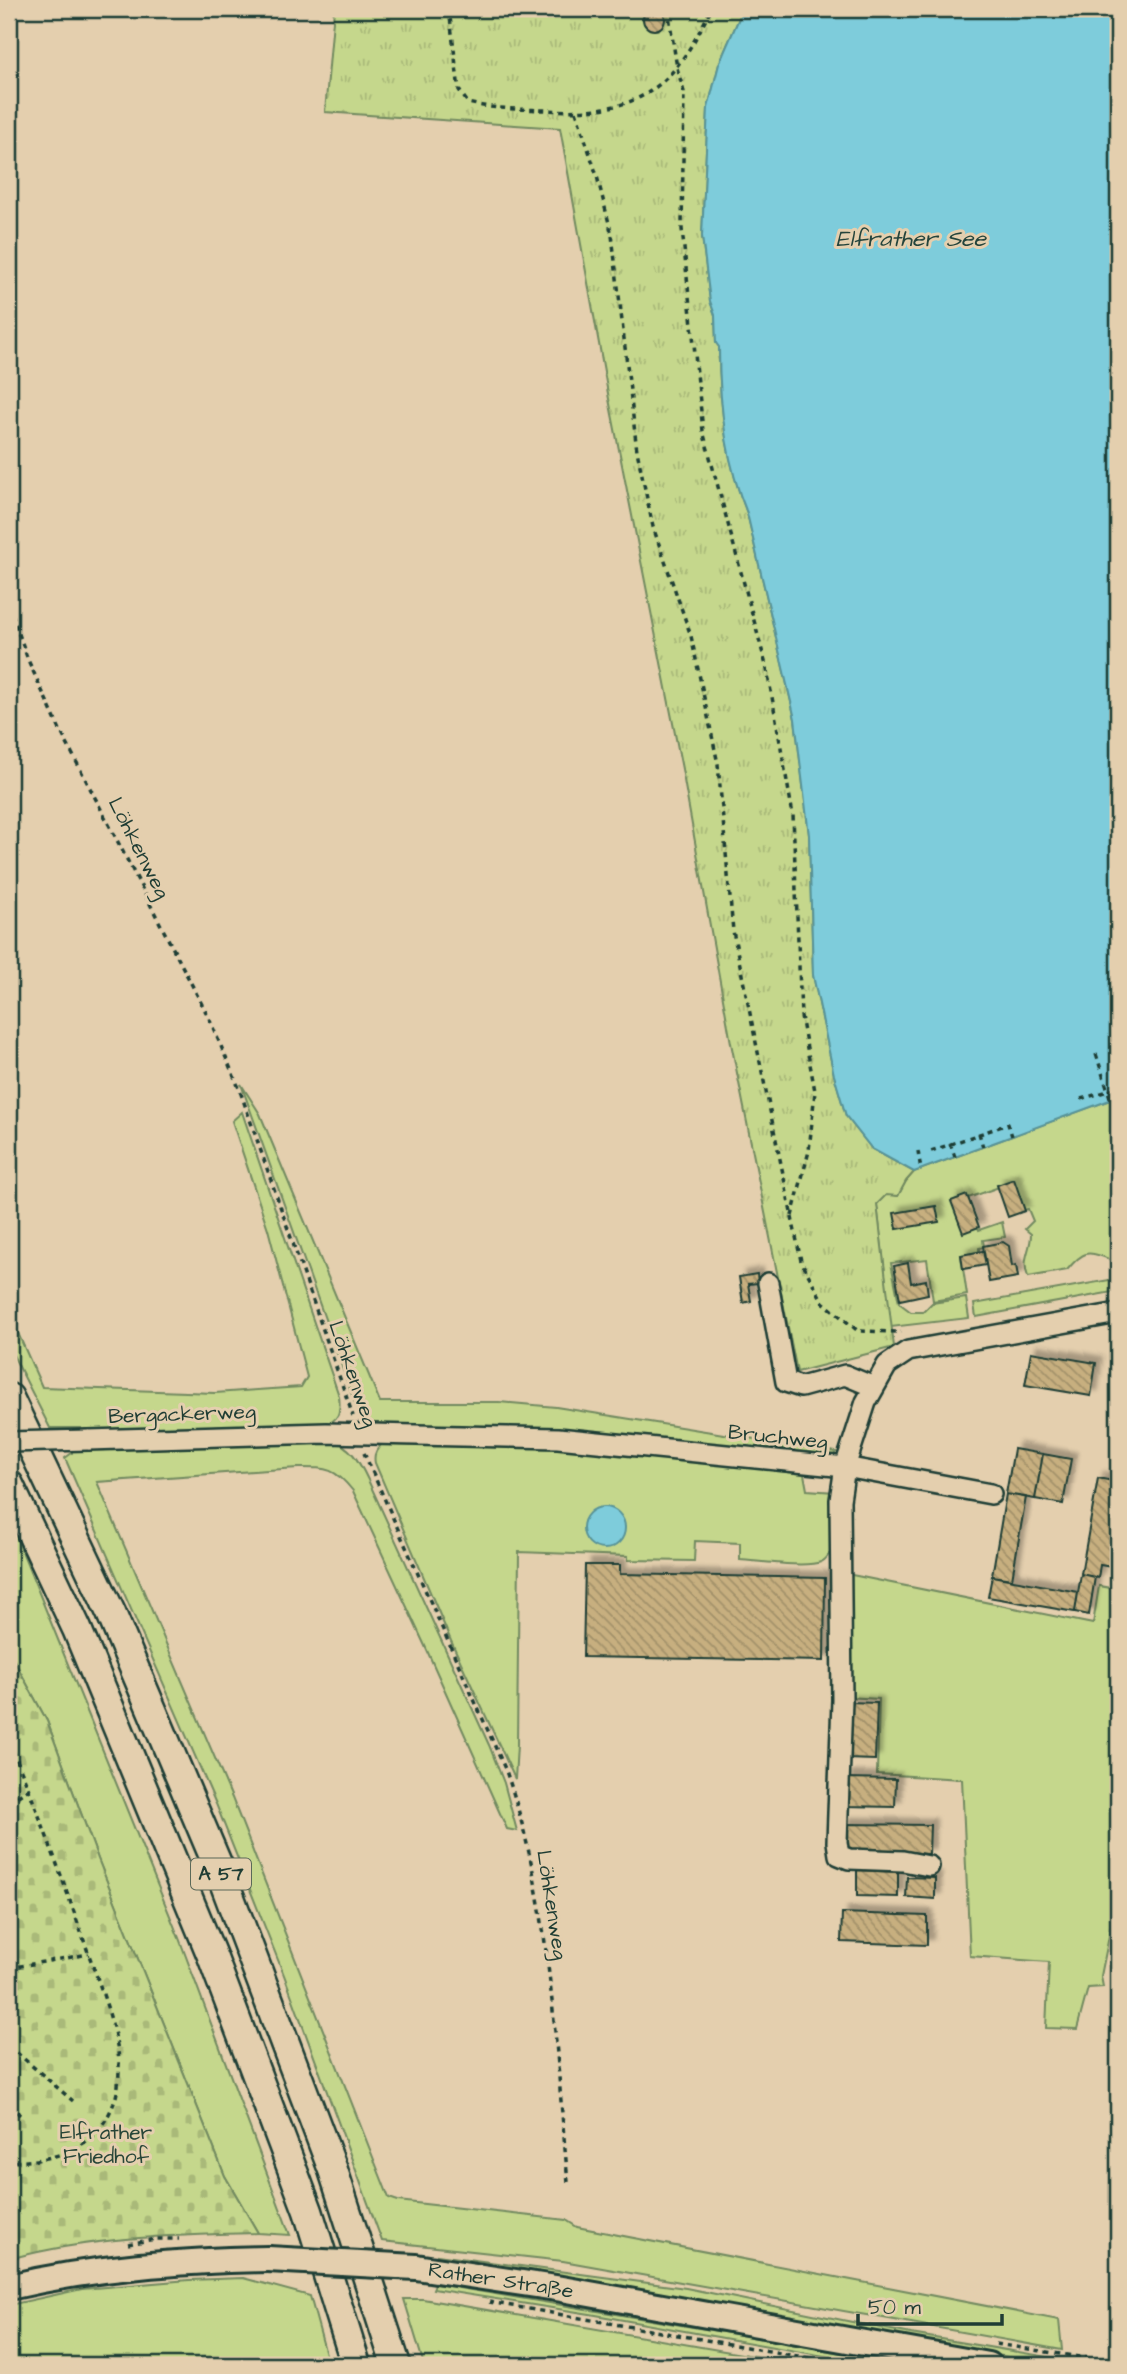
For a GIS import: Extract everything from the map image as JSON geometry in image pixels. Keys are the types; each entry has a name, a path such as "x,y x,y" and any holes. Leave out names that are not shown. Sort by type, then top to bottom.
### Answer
{"highway":[{"name":"A 57","path":"9,1398 111,1613 218,1866 333,2170 396,2365"},
{"name":"A 57","path":"9,1485 77,1629 212,1956 308,2211 356,2365"}],"main road":[{"name":"Rather Straße","path":"9,2287 154,2263 268,2259 416,2267 570,2290 988,2365"}],"street":[{"path":"768,1283 786,1382 801,1387 845,1375 874,1387"},
{"name":"Bruchweg","path":"358,1433 558,1438 845,1467 866,1402 874,1387 887,1365 908,1351 1118,1313"},
{"name":"Bergackerweg","path":"9,1442 358,1433"},
{"path":"929,1866 903,1861 849,1859 839,1854 837,1842 842,1700 840,1500 845,1467 991,1494"}],"path":[{"path":"449,9 459,90 468,103 485,107 576,111 631,103 663,83 677,68 711,9"},
{"path":"667,9 684,92 682,229 703,431 767,668 793,815 801,1016 814,1091 809,1151 792,1217"},
{"path":"576,111 612,235 636,451 653,527 691,636 718,764 733,931 801,1261 823,1303 858,1331 902,1332"},
{"name":"Löhkenweg","path":"9,605 28,660 60,730 208,1016 239,1087 362,1449 506,1771 516,1800 544,1938 568,2182"},
{"path":"1096,1054 1111,1100"},
{"path":"1081,1099 1118,1088"},
{"path":"931,1151 1013,1121"},
{"path":"1008,1124 1012,1136"},
{"path":"979,1133 984,1147"},
{"path":"950,1143 956,1157"},
{"path":"918,1151 921,1170"},
{"path":"9,1741 29,1788 89,1954 111,2024 120,2067 115,2098 100,2129 72,2150 39,2161 9,2162"},
{"path":"9,1801 29,1788"},
{"path":"9,1968 89,1954"},
{"path":"9,2046 73,2101"},
{"path":"9,2105 20,2115"},
{"path":"479,2300 849,2365"}],"green space":[{"path":"334,9 743,9 719,64 708,108 702,236 710,301 715,315 716,343 719,347 720,389 729,453 747,513 795,719 809,835 813,975 834,1075 846,1116 872,1149 914,1172 898,1196 886,1195 877,1204 894,1347 797,1372 731,1043 682,769 609,399 560,128 325,112"},
{"path":"241,1084 260,1114 380,1402 499,1402 556,1407 836,1452 834,1455 819,1454 810,1458 376,1426 366,1420 355,1403"},
{"path":"1118,1097 1118,1291 976,1317 974,1304 1115,1279 1111,1260 1091,1253 1077,1259 1067,1270 1028,1277 1026,1260 1031,1234 1025,1229 1033,1221 1028,1209 1010,1214 999,1187 968,1198 979,1230 1002,1222 1005,1237 983,1240 984,1247 979,1248 979,1252 961,1255 967,1295 933,1301 927,1259 891,1263 899,1303 911,1312 923,1312 932,1303 966,1298 969,1318 891,1327 877,1204 886,1194 898,1196 914,1172"},
{"path":"242,1112 339,1396 338,1415 322,1425 82,1432 81,1428 50,1428 9,1347 9,1313 42,1387 215,1393 301,1387 307,1377 268,1229 232,1121"},
{"path":"330,1439 354,1455 368,1480 489,1745 504,1783 517,1831 507,1829 353,1491 340,1477 329,1470 298,1468 97,1482 232,1798 389,2198 566,2220 577,2227 1059,2320 1062,2350 563,2261 382,2241 284,1975 216,1804 65,1458 72,1453 72,1447"},
{"path":"384,1442 568,1445 804,1474 807,1490 835,1492 831,1549 823,1561 814,1564 740,1560 740,1543 695,1541 694,1561 628,1560 628,1556 519,1552 515,1779 451,1641 375,1463 376,1451"},
{"path":"9,1519 179,1938 290,2235 258,2233 225,2176 98,1859 47,1721 9,1651"},
{"path":"1118,1545 1118,1891 1101,1976 1103,1987 1088,1988 1077,2029 1046,2028 1049,1962 970,1956 962,1779 877,1774 879,1699 847,1697 847,1574 1093,1624 1099,1586 1111,1588"},
{"name":"Elfrather Friedhof","path":"9,1651 47,1721 98,1859 225,2176 258,2233 164,2236 101,2242 9,2259"},
{"path":"437,2255 686,2288 911,2334 1095,2365 1052,2365 437,2260"},
{"path":"243,2278 310,2296 329,2365 9,2365 9,2305 82,2289"},
{"path":"435,2284 907,2365 874,2365 433,2289"},
{"path":"404,2299 423,2299 806,2365 424,2365"}],"water":[{"name":"Elfrather See","path":"743,9 1118,9 1118,1097 914,1172 872,1149 846,1116 834,1075 813,975 809,835 795,719 747,513 734,474 725,432 719,347 716,343 715,315 710,301 702,236 708,108 719,64"},
{"path":"604,1507 619,1513 625,1528 619,1543 604,1549 589,1543 583,1528 589,1513"}],"building":[{"path":"654,8 662,11 665,19 662,27 654,30 646,27 643,19 646,11"},
{"path":"1014,1179 1025,1211 1008,1217 997,1185"},
{"path":"967,1195 979,1227 963,1233 951,1201"},
{"path":"936,1206 939,1222 897,1229 894,1213"},
{"path":"1003,1242 1009,1246 1012,1266 1016,1265 1018,1277 989,1282 983,1246"},
{"path":"983,1251 986,1265 963,1269 961,1255"},
{"path":"908,1263 911,1283 926,1280 928,1294 900,1300 894,1266"},
{"path":"757,1274 758,1283 748,1284 751,1301 743,1303 739,1277"},
{"path":"1031,1352 1096,1363 1091,1396 1025,1385"},
{"path":"1014,1449 1043,1454 1035,1499 1006,1494"},
{"path":"1043,1454 1071,1459 1063,1504 1035,1499"},
{"path":"1098,1478 1118,1482 1118,1528 1112,1567 1100,1565 1098,1578 1081,1574"},
{"path":"1006,1494 1026,1497 1012,1579 992,1576"},
{"path":"585,1565 620,1565 620,1574 825,1578 824,1661 583,1657"},
{"path":"1081,1574 1095,1577 1089,1615 1075,1612"},
{"path":"992,1576 1078,1592 1075,1612 988,1597"},
{"path":"848,1702 877,1703 875,1760 846,1759"},
{"path":"846,1778 896,1779 895,1807 845,1806"},
{"path":"844,1824 930,1825 929,1854 844,1852"},
{"path":"857,1870 898,1872 898,1897 857,1896"},
{"path":"907,1877 935,1878 935,1899 906,1897"},
{"path":"842,1913 927,1916 927,1945 841,1942"}]}
